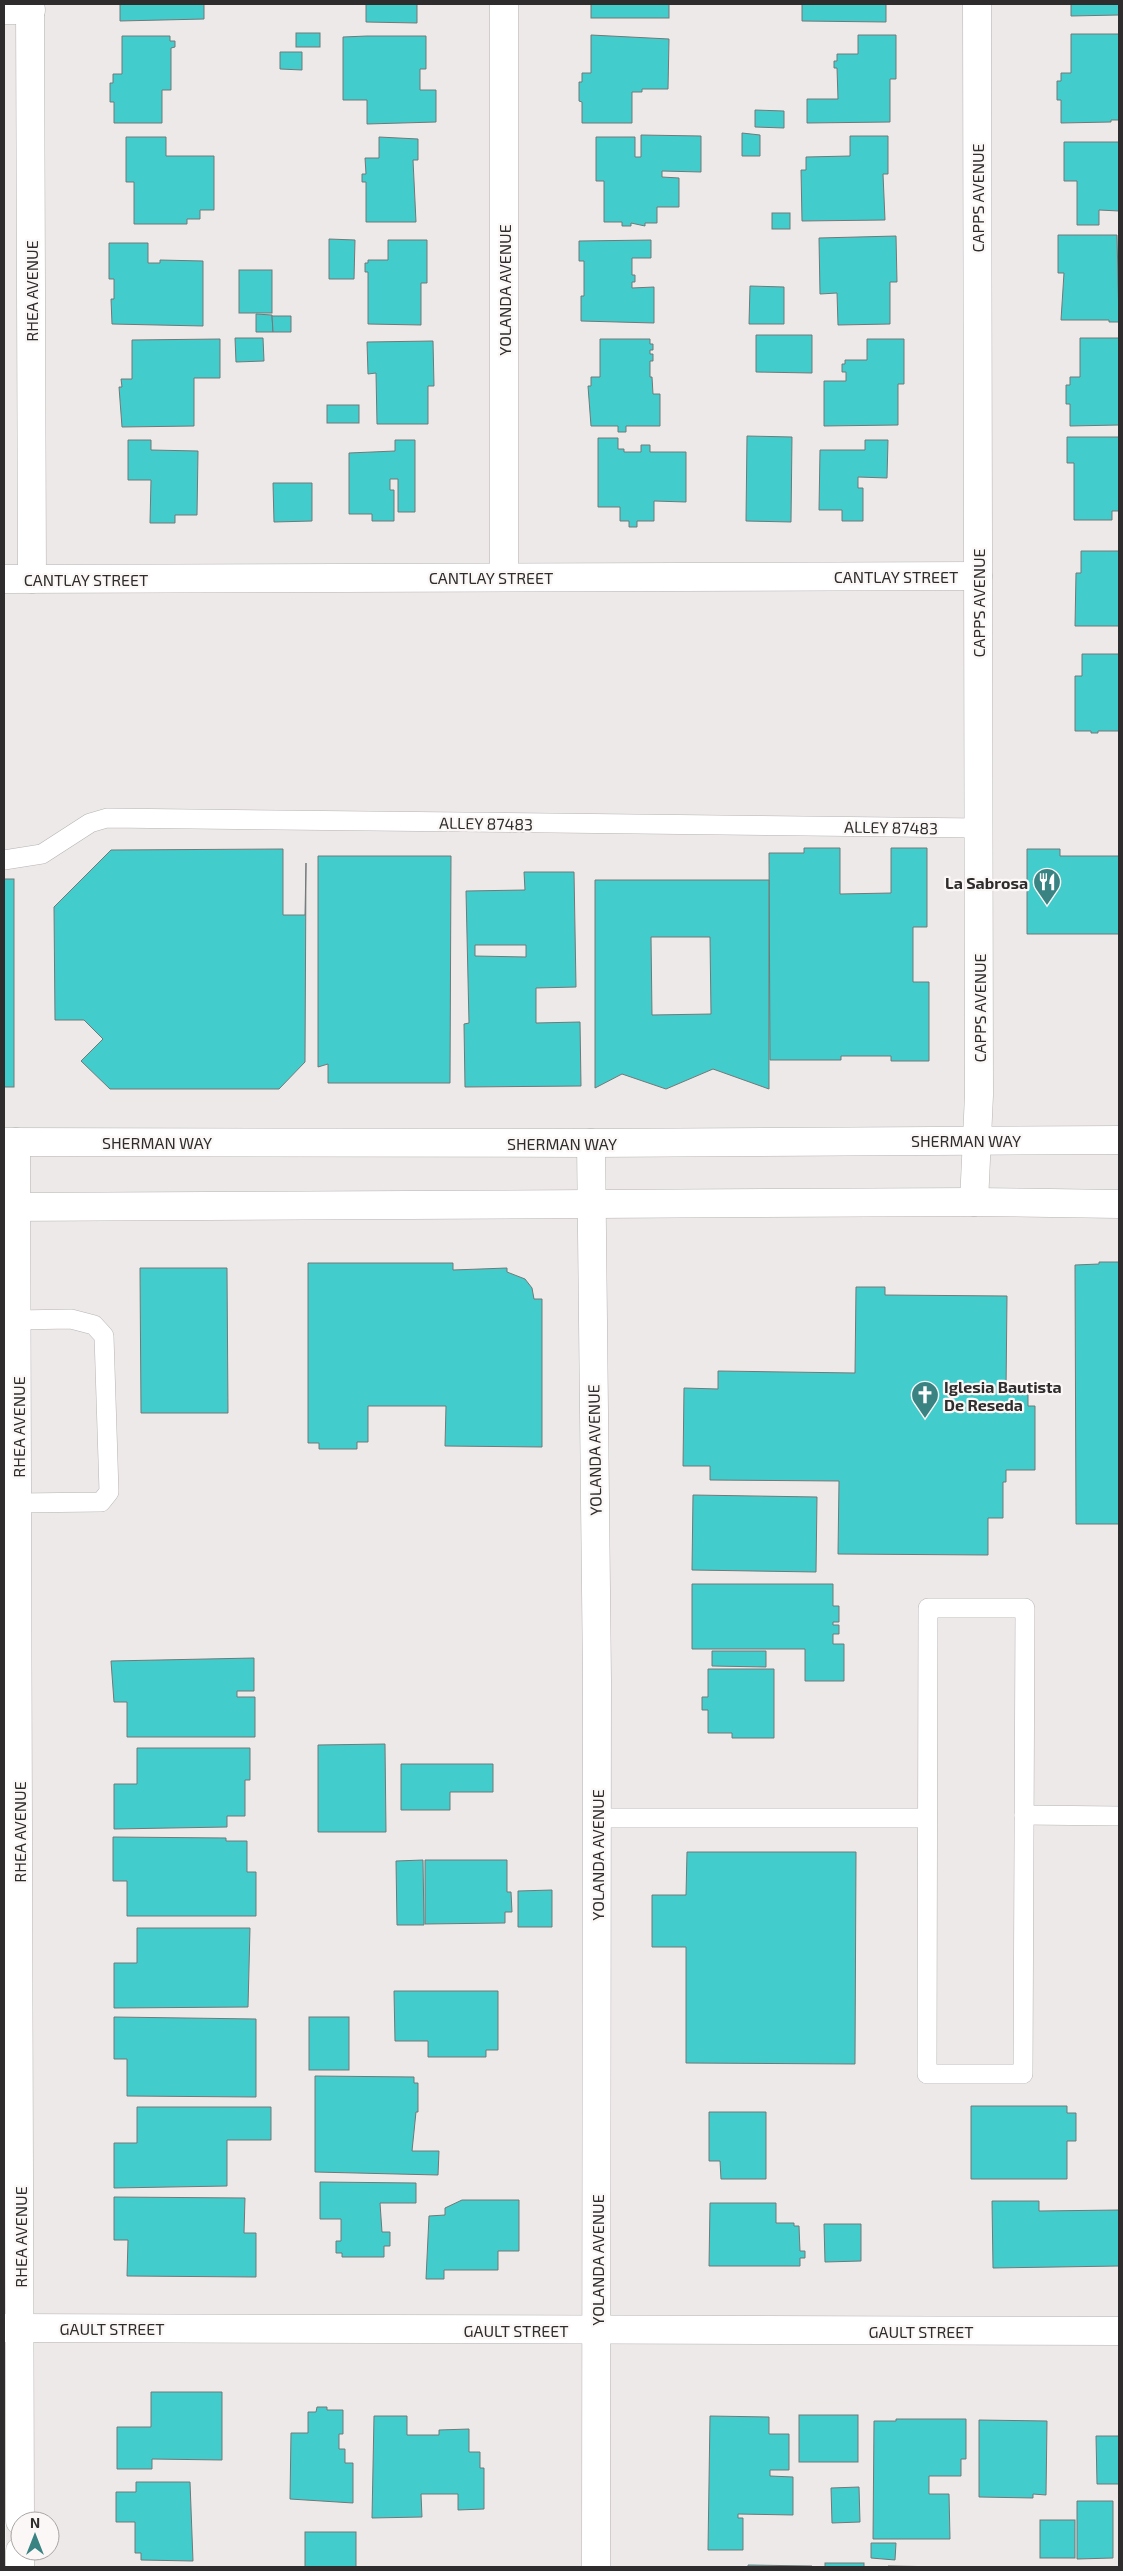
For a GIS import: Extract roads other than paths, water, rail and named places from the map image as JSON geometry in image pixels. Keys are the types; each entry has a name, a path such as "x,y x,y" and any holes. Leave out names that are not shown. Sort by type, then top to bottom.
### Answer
{"street":[{"name":"YOLANDA AVENUE","path":"504,4 504,577"},
{"name":"CAPPS AVENUE","path":"974,1202 979,1095 977,4"},
{"path":"4,10 30,7"},
{"name":"RHEA AVENUE","path":"30,7 32,579"},
{"name":"CANTLAY STREET","path":"4,579 978,576"},
{"name":"SHERMAN WAY","path":"10,1142 592,1143 1119,1140"},
{"name":"RHEA AVENUE","path":"10,1142 10,1207 17,1320 18,1504 12,2328 20,2511"},
{"name":"YOLANDA AVENUE","path":"592,1143 590,1204 595,1483 597,1818 596,2567"},
{"path":"10,1207 974,1202 1119,1204"},
{"name":"GAULT STREET","path":"12,2328 1119,2331"}],"lane":[{"name":"ALLEY 87483","path":"4,860 42,854 90,823 107,818 979,828"},
{"path":"17,1320 71,1319 94,1325 104,1336 109,1492 101,1502 18,1504"},
{"path":"928,1608 1025,1608 1023,2074 926,2074 927,1818 928,1608"},
{"path":"1024,1815 1119,1816"},
{"path":"597,1818 927,1818"}],"place":[{"name":"La Sabrosa","path":"1047,906"},
{"name":"Iglesia Bautista De Reseda","path":"925,1419"}]}
